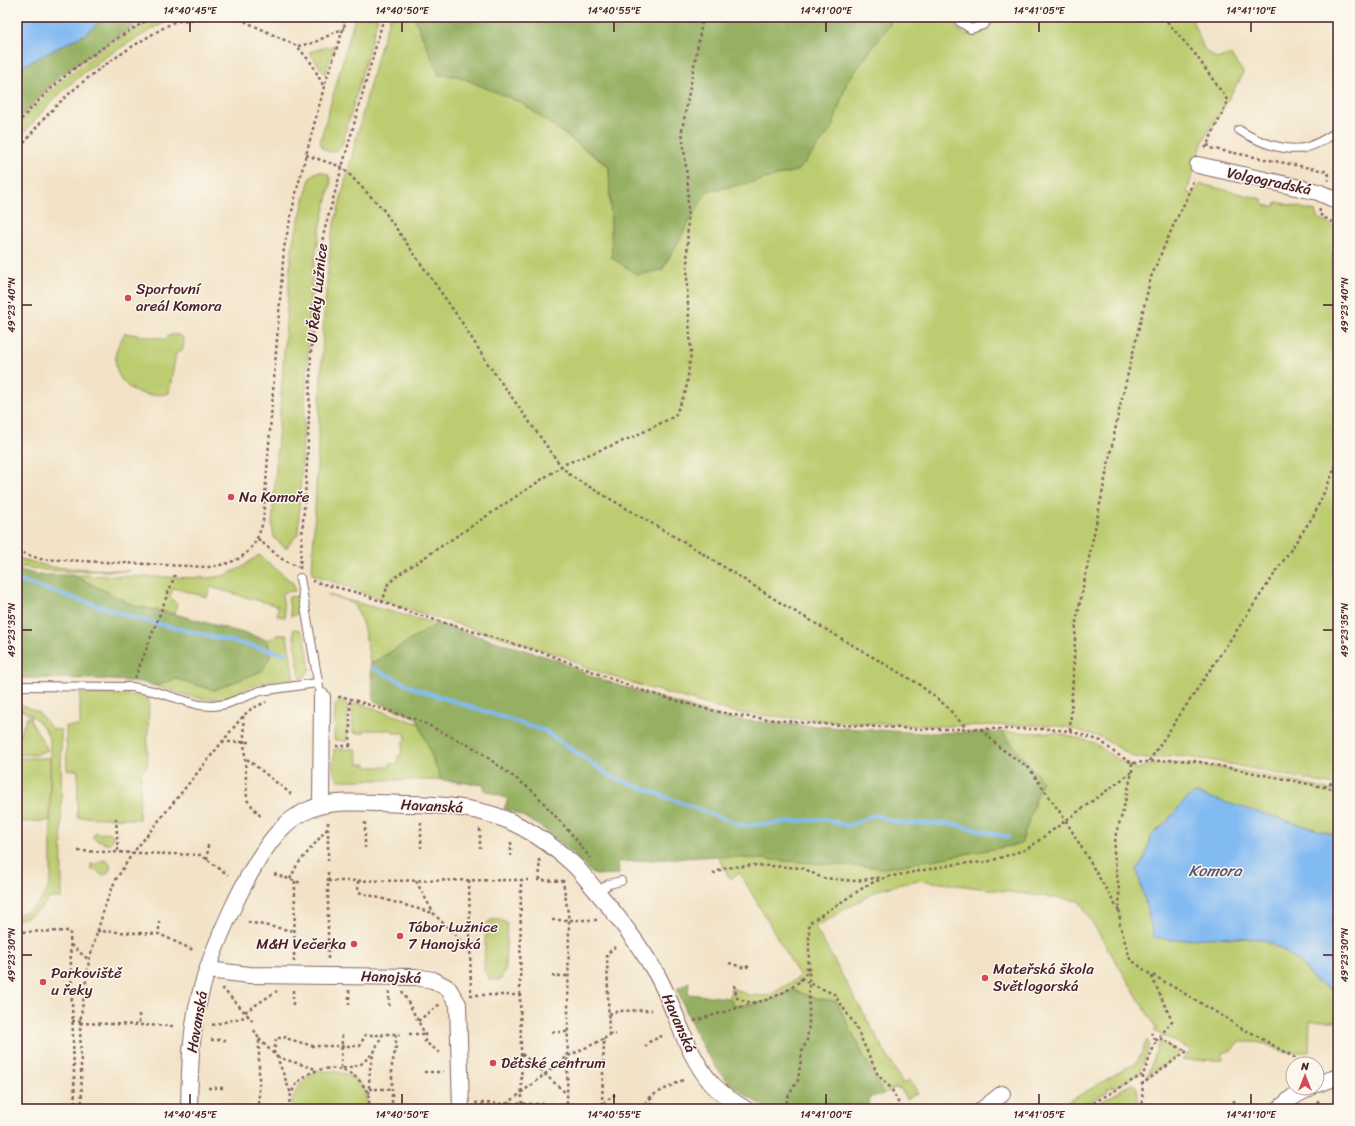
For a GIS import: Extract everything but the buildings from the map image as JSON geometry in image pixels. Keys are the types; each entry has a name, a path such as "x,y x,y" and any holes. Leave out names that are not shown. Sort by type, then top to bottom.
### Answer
{"street":[{"name":"Volgogradská","path":"1198,165 1318,192 1338,201"},
{"path":"321,805 326,692"},
{"name":"Havanská","path":"189,1109 194,1024 199,998 208,970 240,893 265,851 284,826 297,816 321,805 435,805 456,806 488,812 515,824 546,843 573,864 597,892 655,972 699,1064 717,1088 728,1099 745,1109"},
{"name":"Hanojská","path":"208,970 249,975 328,976 392,981 424,977 448,988 453,994"},
{"path":"453,994 460,1011 461,1106"},
{"path":"1325,1082 1338,1078"},
{"path":"984,1109 1002,1094"},
{"path":"1279,1109 1295,1096"}],"lane":[{"path":"957,17 960,22 971,29 983,25 990,17"},
{"path":"1239,130 1249,137 1287,148 1303,148 1318,143 1338,131"},
{"path":"17,686 132,688 153,691 199,705 213,706 226,704 260,691 326,692 300,578"},
{"path":"597,892 609,884 621,881"}],"path":[{"path":"17,124 50,89 84,60 154,17"},
{"path":"17,153 37,126 60,101 83,81 184,17"},
{"path":"17,550 40,558 208,567 231,562 247,553 254,546 258,539 263,522 284,248 324,87 347,17"},
{"name":"U Řeky Lužnice","path":"300,578 306,489 310,369 319,253 384,17"},
{"path":"382,603 388,584 398,575 561,466 634,437 675,416 686,391 691,352 687,288 688,186 682,130 688,90 703,17"},
{"path":"1070,732 1076,622 1119,411 1151,277 1186,200 1198,165 1228,101 1195,54 1163,17"},
{"path":"176,21 210,18 241,18 297,46 312,64 324,87"},
{"path":"297,46 313,43 344,28"},
{"path":"1208,143 1209,148 1325,171 1329,175 1328,183"},
{"path":"306,155 342,168 382,208 461,321 488,364 561,466 571,476 694,548 784,605 918,684 945,705 967,729"},
{"path":"1322,205 1319,214 1338,226"},
{"path":"1149,761 1314,515 1338,461"},
{"path":"258,539 282,558 300,568"},
{"path":"132,688 175,575"},
{"path":"300,578 362,594 382,603 550,655 640,690 706,709 739,716 805,723 921,729 1048,729 1070,732 1101,741 1115,753 1132,763 1168,760 1195,761 1338,790"},
{"path":"326,692 418,720 476,749 534,792 574,837 593,862"},
{"path":"350,699 350,746"},
{"path":"82,1109 81,1022 89,960 97,931 115,881 132,854 243,716 251,708 270,701"},
{"path":"243,716 247,759 248,800 262,818"},
{"path":"982,729 999,747 1029,768 1066,821 1120,914"},
{"path":"222,742 250,742"},
{"path":"332,746 354,746"},
{"path":"247,759 291,794"},
{"path":"1132,763 1132,772 1115,840 1114,854 1119,890 1120,925 1130,959 1152,975 1226,1018 1240,1028 1250,1032 1292,1056"},
{"path":"713,874 724,868 754,865 803,868 822,878 856,882 926,869 987,862 1000,859 1027,849 1132,772"},
{"path":"1324,787 1338,779"},
{"path":"116,818 118,852"},
{"path":"328,822 328,864"},
{"path":"365,822 365,848"},
{"path":"421,822 421,848"},
{"path":"290,879 297,865 328,828"},
{"path":"480,829 480,848"},
{"path":"511,842 511,856"},
{"path":"207,860 208,845"},
{"path":"78,851 118,852 132,854 201,855 228,875"},
{"path":"539,859 538,880 563,881 570,920 567,1109"},
{"path":"328,872 328,976"},
{"path":"274,874 301,883"},
{"path":"785,1109 788,1097 798,1080 802,1052 807,1040 809,1025 809,923 869,884 887,877"},
{"path":"415,880 434,914 470,950"},
{"path":"469,880 471,995"},
{"path":"521,880 520,995 522,1104"},
{"path":"328,881 528,880"},
{"path":"294,963 295,881"},
{"path":"358,881 358,892 434,914"},
{"path":"552,920 596,920"},
{"path":"159,921 159,934"},
{"path":"248,922 294,931"},
{"path":"17,932 70,931 75,1109"},
{"path":"97,931 159,934 193,950"},
{"path":"71,945 89,960"},
{"path":"609,1034 607,954 615,946"},
{"path":"688,1022 756,1002 794,986 805,975 810,955"},
{"path":"729,963 745,968 750,965"},
{"path":"1152,975 1172,1021 1156,1041 1143,1075 1141,1085 1142,1108 1154,1106"},
{"path":"552,976 569,976"},
{"path":"800,979 834,994 855,1025 878,1075 891,1088 900,1106"},
{"path":"389,1009 392,981"},
{"path":"392,981 418,1021 425,1034 425,1042 442,1054"},
{"path":"734,985 737,998 746,1002 756,1002"},
{"path":"293,986 293,1006"},
{"path":"349,986 349,1006"},
{"path":"222,988 254,1022"},
{"path":"245,1012 278,990"},
{"path":"418,1021 453,994 520,995"},
{"path":"609,1014 618,1011 652,1010"},
{"path":"139,1014 139,1025"},
{"path":"212,1025 249,1016"},
{"path":"72,1021 173,1026"},
{"path":"254,1030 259,1039 276,1056 317,1069 341,1069 360,1065 368,1060 382,1035"},
{"path":"552,1032 568,1032"},
{"path":"1151,1033 1156,1041"},
{"path":"392,1109 392,1065 396,1047 396,1034"},
{"path":"289,1109 291,1094 276,1056 276,1038 285,1037 313,1046 360,1046 365,1035 400,1034"},
{"path":"409,1034 425,1034"},
{"path":"506,1104 568,1056 609,1034 616,1034"},
{"path":"341,1069 342,1036"},
{"path":"645,1047 649,1042 664,1036"},
{"path":"602,1109 604,1038"},
{"path":"1141,1085 1187,1051 1159,1038"},
{"path":"259,1039 259,1109"},
{"path":"211,1040 230,1040"},
{"path":"369,1109 369,1073 372,1053"},
{"path":"522,1054 567,1094"},
{"path":"291,1094 305,1076 317,1069"},
{"path":"341,1069 360,1081 369,1095"},
{"path":"424,1072 443,1072"},
{"path":"1083,1109 1143,1075"},
{"path":"645,1103 651,1096 685,1080"},
{"path":"208,1088 224,1088"},
{"path":"369,1089 392,1089"},
{"path":"461,1106 506,1104 602,1104 616,1094"},
{"path":"651,1096 651,1109"},
{"path":"1234,1100 1234,1109"},
{"path":"1259,1109 1262,1104"}],"green space":[{"path":"105,17 147,17 60,76 19,119 17,118 17,69 85,34"},
{"path":"156,17 174,17 108,55 79,77 52,101 17,142 17,129 20,123 63,80 108,46"},
{"path":"355,17 378,17 342,145 338,150 330,152 323,149 320,142"},
{"path":"390,17 414,17 439,75 457,76 522,103 609,167 612,257 662,270 707,191 753,182 799,170 832,128 847,82 890,24 890,17 953,17 957,29 967,34 989,28 997,17 1191,17 1204,49 1217,59 1230,54 1244,73 1203,141 1187,192 1191,194 1201,184 1262,199 1264,205 1274,207 1277,202 1315,211 1317,217 1338,229 1338,254 1333,253 1331,276 1338,277 1335,321 1338,323 1338,786 1210,760 1178,756 1146,759 1134,757 1102,738 1071,728 1049,725 922,726 829,721 737,713 642,686 584,667 566,657 408,609 312,574 324,314 331,237 375,65"},
{"path":"414,17 890,17 890,24 847,82 832,128 799,170 753,182 707,191 662,270 638,275 612,258 609,166 522,103 457,76 439,75"},
{"path":"335,45 325,74 309,52"},
{"path":"319,171 328,174 331,182 320,229 312,276 298,534 286,548 274,538 272,525 290,265 293,242 310,178 313,174"},
{"path":"125,333 165,339 173,335 182,337 184,340 183,349 176,353 169,393 149,395 139,393 123,382 118,374 116,353 118,345"},
{"path":"259,555 293,583 295,591 285,592 282,594 285,617 277,616 278,606 210,587 207,597 173,588 170,597 177,604 175,614 135,606 73,575 207,578 223,576 241,568"},
{"path":"17,558 51,567 130,571 50,571 17,566"},
{"path":"17,569 38,575 73,575 135,606 175,614 268,640 270,657 262,671 214,690 176,679 155,686 141,682 100,679 17,678"},
{"path":"327,595 438,624 370,664 365,634 354,606 341,599"},
{"path":"300,596 301,606 299,612 298,614 291,616 288,597"},
{"path":"438,624 557,660 593,677 723,718 782,724 923,733 1002,732 1042,780 1021,844 885,868 717,856 618,862 619,874 593,874 552,836 530,820 504,809 508,799 484,790 484,785 441,780 417,718 374,701 370,664"},
{"path":"293,629 300,630 305,636 310,670 302,679 300,679"},
{"path":"276,635 287,635 294,679 264,683 221,699 193,697 155,686 176,679 214,690 270,657 268,640 269,638 274,639"},
{"path":"80,694 128,694 149,698 147,767 141,771 139,819 77,817 78,770 67,770 66,726 80,726"},
{"path":"340,700 343,700 348,706 347,741 334,740 335,705"},
{"path":"17,703 38,712 52,729 61,730 62,898 50,898 35,912 27,917 17,920 17,915 36,905 44,896 51,876 50,741 48,735 38,720 17,709"},
{"path":"358,703 420,724 441,780 339,780 336,778 333,770 334,749 356,749 359,764 366,764 367,767 390,767 390,764 398,764 398,756 401,756 403,741 406,741 405,733 393,733 393,730 364,730 364,733 353,733 352,708 353,705"},
{"path":"28,716 31,717 30,720 48,750 34,755 17,754 17,739"},
{"path":"1002,732 1056,733 1093,742 1117,759 1138,769 1155,764 1178,763 1206,766 1236,770 1338,792 1338,836 1321,831 1172,815 1151,836 1146,856 1137,870 1206,937 1261,939 1285,951 1303,966 1314,981 1338,992 1338,1021 1310,1021 1309,1052 1280,1052 1265,1044 1255,1042 1238,1042 1232,1050 1223,1053 1223,1060 1182,1060 1191,1050 1154,1031 1157,1029 1079,901 918,880 878,890 815,927 903,1084 910,1080 918,1093 906,1099 901,1089 895,1088 883,1094 836,1001 815,998 793,990 764,1002 733,1006 730,998 731,988 749,995 768,996 800,977 740,873 730,879 718,856 885,868 1021,844 1042,780"},
{"path":"17,758 50,758 50,821 17,822"},
{"path":"96,832 100,834 106,832 111,833 113,836 112,841 109,844 97,840 92,837"},
{"path":"103,860 107,861 110,865 110,869 107,873 101,875 96,870 91,870 91,864 96,864"},
{"path":"497,919 507,923 505,971 500,980 490,980 484,970 486,925 489,921"},
{"path":"689,982 688,994 730,998 733,1006 764,1002 793,990 815,998 836,1001 883,1094 870,1097 868,1109 770,1109 750,1098 734,1086 721,1073 710,1060 701,1044 677,989"},
{"path":"1147,1040 1150,1044 1140,1073 1113,1089 1112,1086 1107,1089 1108,1091 1078,1109 1076,1107 1073,1109 1032,1109 1058,1108 1138,1061"},
{"path":"1160,1041 1179,1052 1177,1056 1147,1077"},
{"path":"317,1071 338,1072 358,1081 366,1093 367,1109 291,1109 293,1097 302,1082"},
{"path":"1131,1084 1135,1084 1137,1088 1137,1109 1089,1109 1118,1092 1121,1092 1120,1090"}],"water":[{"path":"17,17 105,17 85,34 17,69"},
{"name":"Komora","path":"1194,793 1338,836 1338,992 1314,981 1303,965 1285,951 1261,939 1226,937 1170,940 1154,937 1137,870 1146,856 1151,836 1167,822 1183,802"}],"waterway":[{"path":"17,580 146,621 286,654"},
{"path":"373,668 416,689 545,731 610,776 743,826 824,819 848,826 874,815 900,823 952,824 1008,837"}],"place":[{"name":"Sportovní areál Komora","path":"128,298"},
{"name":"Na Komoře","path":"231,497"},
{"name":"Tábor Lužnice 7 Hanojská","path":"400,936"},
{"name":"M&H Večerka","path":"354,944"},
{"name":"Mateřská škola Světlogorská","path":"985,978"},
{"name":"Parkoviště u řeky","path":"43,982"},
{"name":"Dětské centrum","path":"493,1063"}]}
